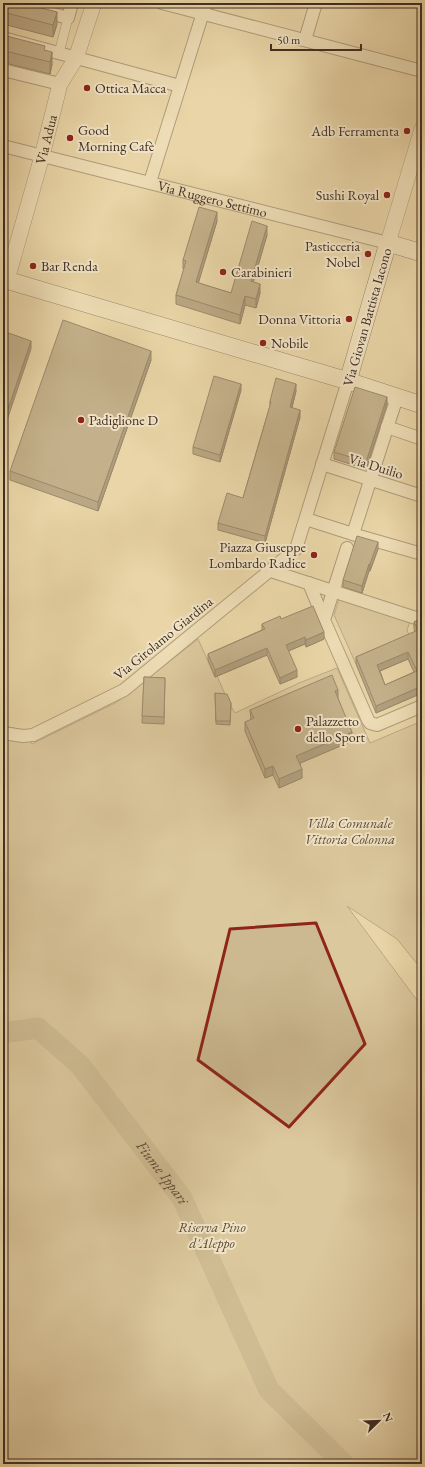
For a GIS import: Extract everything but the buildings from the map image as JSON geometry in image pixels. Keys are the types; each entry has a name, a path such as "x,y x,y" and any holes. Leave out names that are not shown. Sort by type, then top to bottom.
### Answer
{"main road":[{"name":"Via Ruggero Settimo","path":"388,243 422,253"},
{"name":"Via Giovan Battista Iacono","path":"348,381 388,243"},
{"path":"5,279 348,381 422,405"}],"street":[{"path":"13,3 68,18"},
{"path":"59,53 72,3"},
{"name":"Via Adua","path":"5,279 42,156 60,84 76,58 94,3"},
{"path":"162,3 204,8 305,40 422,71"},
{"path":"305,40 316,3"},
{"path":"150,182 204,8"},
{"path":"3,38 180,86"},
{"path":"3,70 60,84"},
{"name":"Via Giovan Battista Iacono","path":"388,243 422,129"},
{"name":"Via Ruggero Settimo","path":"3,146 388,243"},
{"name":"Via Giovan Battista Iacono","path":"306,519 348,381"},
{"path":"356,535 358,520 370,479 397,397"},
{"path":"387,427 422,439"},
{"name":"Via Duilio","path":"322,464 422,496"},
{"path":"306,519 422,554"},
{"name":"Via Girolamo Giardina","path":"3,733 23,736 33,735 124,690 269,572 296,548 306,519"},
{"path":"324,620 335,594 348,548"},
{"path":"269,572 309,583 335,594 422,620"},
{"path":"309,583 369,722 379,725 422,706"}],"highlighted area":[{"path":"316,923 365,1044 289,1127 198,1060 230,929"}],"green space":[{"path":"339,599 410,622 407,630 411,640 356,664 334,615"},
{"name":"Riserva Pino d'Aleppo","path":"198,639 215,677 217,676 235,713 299,683 337,668 370,743 422,721 422,970 397,939 347,906 422,1007 422,1464 3,1464 3,726 23,730 32,744 117,702"}],"waterway":[{"name":"Fiume Ippari","path":"3,1033 38,1028 80,1065 182,1198 269,1390 344,1464"}],"place":[{"name":"Ottica Macca","path":"87,88"},
{"name":"Adb Ferramenta","path":"407,131"},
{"name":"Good Morning Cafè","path":"70,138"},
{"name":"Sushi Royal","path":"387,195"},
{"name":"Pasticceria Nobel","path":"368,254"},
{"name":"Bar Renda","path":"33,266"},
{"name":"Carabinieri","path":"223,272"},
{"name":"Donna Vittoria","path":"349,319"},
{"name":"Nobile","path":"263,343"},
{"name":"Padiglione D","path":"81,420"},
{"name":"Piazza Giuseppe Lombardo Radice","path":"314,555"},
{"name":"Palazzetto dello Sport","path":"298,729"}],"park label":[{"name":"Villa Comunale Vittoria Colonna","path":"350,832"}]}
